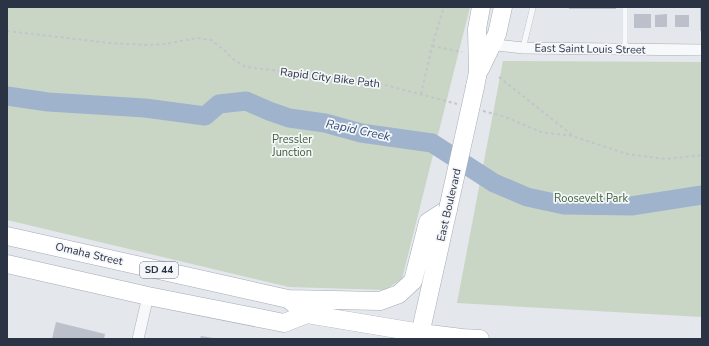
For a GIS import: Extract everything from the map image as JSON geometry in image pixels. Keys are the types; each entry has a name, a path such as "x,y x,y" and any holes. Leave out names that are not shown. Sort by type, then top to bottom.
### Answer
{"main road":[{"path":"481,7 477,29 485,44"},
{"path":"485,44 488,41 487,22 489,7"},
{"name":"East Boulevard","path":"420,336 485,44 497,34 503,7"},
{"path":"288,299 380,301 399,294 413,280 428,222 448,209"},
{"name":"Omaha Street","path":"7,236 288,299 307,314 420,336"},
{"name":"SD 44","path":"7,264 148,296 284,323 307,314"},
{"name":"SD 44","path":"420,336 480,339"}],"street":[{"name":"East Saint Louis Street","path":"485,44 523,48 702,50"},
{"path":"138,339 148,296"}],"lane":[{"path":"523,48 533,7"},
{"path":"625,7 625,49"}],"path":[{"path":"421,94 432,46 444,7"},
{"name":"Rapid City Bike Path","path":"7,31 110,43 147,45 165,44 197,38 211,40 224,50 232,59 246,68 374,82 458,104"},
{"path":"432,46 462,52"},
{"path":"499,78 572,136"},
{"path":"480,110 503,116 541,132 572,136 627,154 666,158 702,154"}],"green space":[{"name":"Pressler Junction","path":"7,7 470,7 402,279 385,290 289,287 7,220"},
{"name":"Roosevelt Park","path":"503,61 702,62 702,317 457,303"}],"building":[{"path":"569,7 616,7 616,9 569,9"},
{"path":"700,7 702,7 702,31 700,31"},
{"path":"634,14 651,14 651,28 634,28"},
{"path":"667,14 667,27 655,27 655,15"},
{"path":"675,15 689,15 689,27 675,27"},
{"path":"56,322 105,334 104,339 52,339"},
{"path":"201,336 213,338 213,339 200,339"}],"waterway":[{"name":"Rapid Creek","path":"7,96 48,102 145,108 205,116 219,104 246,101 289,118 325,123 361,133 432,143 494,183 527,197 564,205 631,206 702,195"}]}
